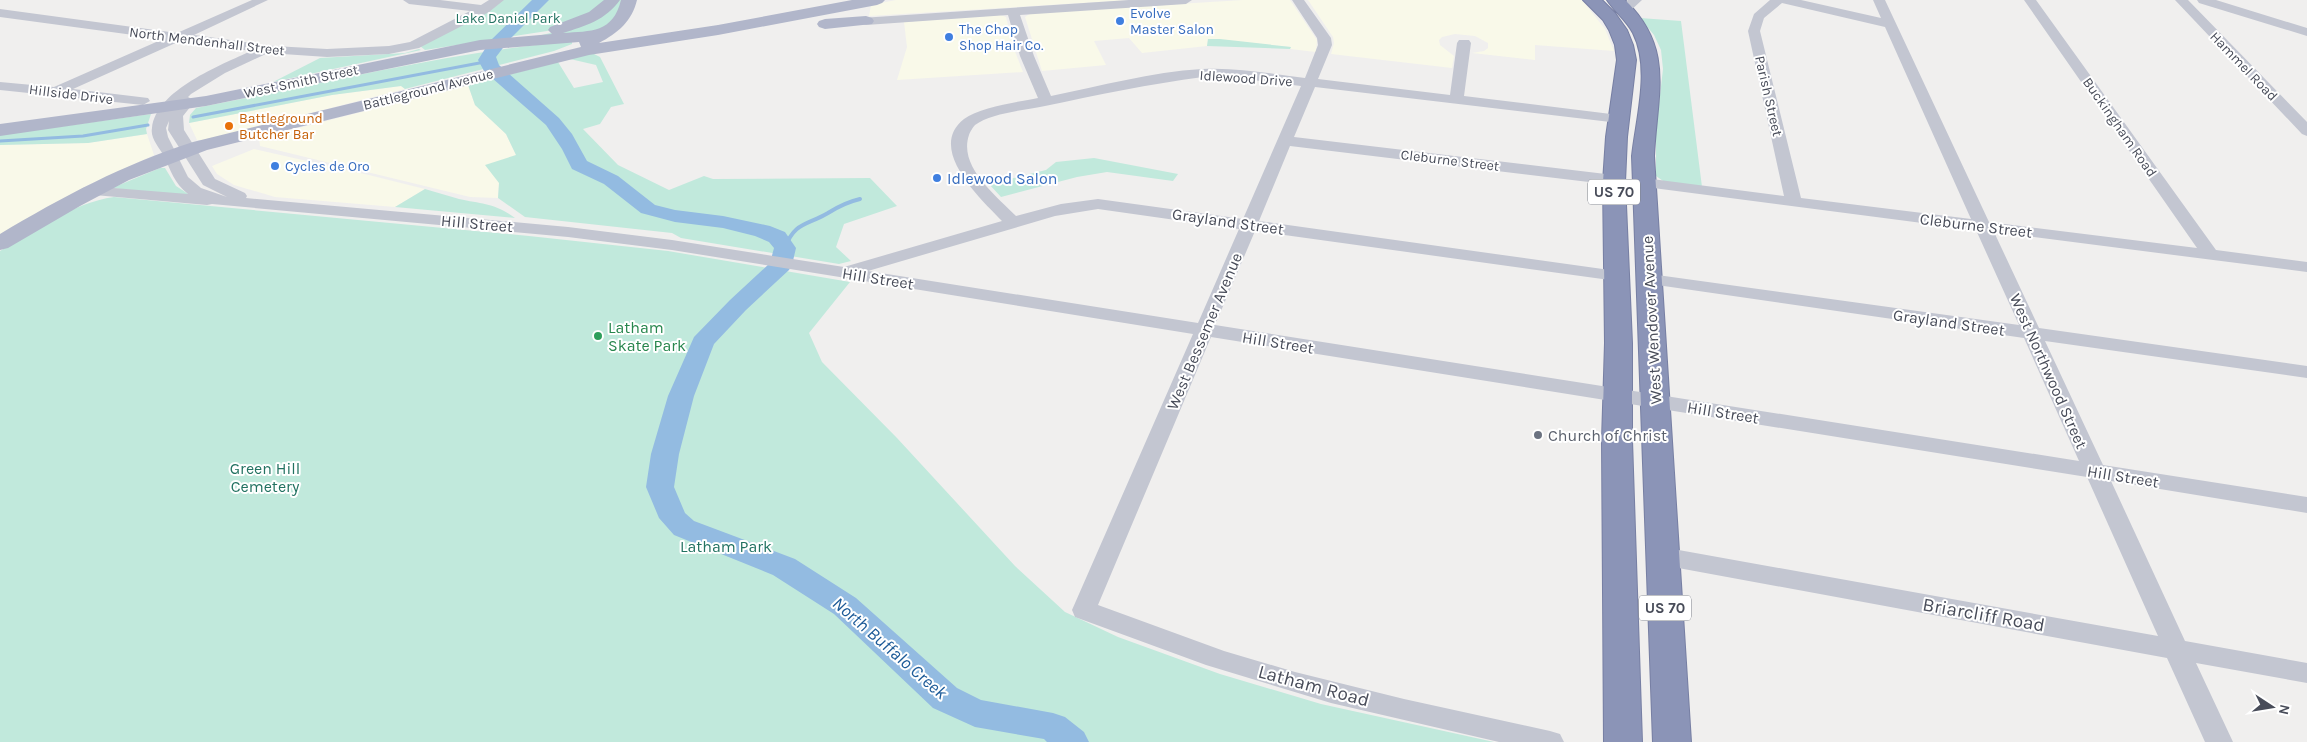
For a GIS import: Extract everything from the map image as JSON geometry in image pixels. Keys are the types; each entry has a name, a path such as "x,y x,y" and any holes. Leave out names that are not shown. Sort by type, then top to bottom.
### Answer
{"highway":[{"name":"West Wendover Avenue","path":"1591,0 1602,8 1612,21 1621,37 1626,55 1626,77 1619,118 1614,180 1620,396 1617,440 1623,742"},
{"name":"West Wendover Avenue","path":"1625,3 1646,40 1651,61 1644,134 1644,184 1672,742"},
{"path":"1616,237 1633,271 1637,275 1650,279"}],"main road":[{"path":"514,40 554,30 589,18 603,10 612,0"},
{"path":"602,35 682,28 837,0"},
{"path":"629,1 637,24 682,28"},
{"path":"518,66 571,49 602,35 622,18 629,1"},
{"path":"866,21 845,17 843,14 846,10 869,1"},
{"name":"Battleground Avenue","path":"0,243 89,192 181,152 518,66 623,44 718,30 869,1"},
{"path":"718,30 866,21"},
{"name":"West Smith Street","path":"0,130 177,105 480,45 514,40 602,35"}],"street":[{"path":"53,93 262,0"},
{"path":"409,0 485,9"},
{"name":"North Mendenhall Street","path":"0,13 270,50 327,53 389,50 414,45 485,9 498,0"},
{"path":"866,21 1186,0"},
{"name":"West Bessemer Avenue","path":"1084,610 1286,141 1325,45 1320,31 1298,0"},
{"name":"Parish Street","path":"1778,0 1759,16 1754,26 1754,31 1794,202"},
{"path":"1785,0 1889,24"},
{"name":"West Northwood Street","path":"1879,0 2219,742"},
{"name":"Buckingham Road","path":"2030,0 2210,254"},
{"name":"Hammel Road","path":"2181,0 2307,131"},
{"path":"2203,0 2307,32"},
{"path":"0,9 16,3"},
{"path":"1013,11 1027,56 1046,101"},
{"path":"1457,99 1464,42"},
{"name":"Hill Street","path":"246,203 246,197 209,182 198,166 160,133 159,127 177,105 182,94 202,80 270,50"},
{"name":"Idlewood Drive","path":"1012,223 967,172 960,154 962,132 970,122 986,114 1161,78 1203,73 1228,73 1619,118"},
{"name":"Hillside Drive","path":"0,86 143,101"},
{"name":"Cleburne Street","path":"1286,141 1614,180"},
{"name":"Hill Street","path":"181,152 174,164 184,184 209,198 220,201"},
{"name":"Cleburne Street","path":"1644,184 2307,267"},
{"name":"Hill Street","path":"89,192 246,203 568,232 732,255 2307,505"},
{"name":"Grayland Street","path":"845,273 880,260 1012,223 1084,205 1098,204 1617,276"},
{"name":"Grayland Street","path":"1650,279 2307,372"},
{"name":"Briarcliff Road","path":"1662,556 2307,673"},
{"name":"Latham Road","path":"1084,610 1152,636 1260,672 1328,690 1550,742"}],"shaded area":[{"path":"896,0 1131,0 869,16 871,5"},
{"path":"1243,0 1290,0 1317,40 1316,52 1290,49 1291,47 1208,39 1207,46 1142,53 1129,38 1094,41 1106,65 1042,71 1025,17 1031,13"},
{"path":"1308,0 1582,0 1605,29 1614,51 1535,45 1535,60 1472,53 1484,51 1488,48 1488,43 1475,36 1455,34 1442,37 1439,40 1440,45 1454,56 1452,68 1331,54 1334,43 1333,37"},
{"path":"1000,15 1006,17 1014,49 1023,72 897,80 907,47 904,22"},
{"path":"468,85 475,105 506,134 516,155 499,183 498,198 470,197 260,146 259,138"},
{"path":"401,86 405,89 205,140 197,140 189,123 332,95"},
{"path":"147,134 154,155 86,186 0,235 0,145 88,143"},
{"path":"254,149 425,189 395,207 275,197 234,185 217,174 212,166"}],"green space":[{"name":"Lake Daniel Park","path":"500,0 606,0 585,18 547,31 425,50 420,46"},
{"path":"619,0 623,0 618,16 601,32 533,37 572,28"},
{"path":"1640,18 1681,21 1702,187 1666,183 1656,176 1656,130 1663,69 1661,50 1654,35"},
{"path":"1208,39 1291,47 1290,49 1207,46"},
{"path":"572,41 572,44 554,51 405,89 401,86 332,95 189,123 190,115 196,108 430,61 525,46"},
{"path":"421,50 273,82 320,58 405,53"},
{"path":"592,53 600,57 624,104 611,107 600,124 583,129 618,165 669,190 704,176 713,179 870,178 897,206 844,224 836,247 851,261 839,264 681,238 672,233 525,217 498,198 499,183 485,165 516,155 506,134 475,105 468,85 558,62 574,88 603,82 596,65 570,59"},
{"path":"151,114 146,129 147,134 88,143 0,145 0,135"},
{"path":"1094,158 1178,174 1173,181 1107,172 1077,177 1001,197 989,184 1046,170 1056,162"},
{"path":"160,168 165,168 176,186 193,197 112,188"},
{"path":"425,189 495,207 515,218 395,207"},
{"path":"114,197 668,251 850,282 809,333 822,362 897,438 1015,566 1065,612 1118,637 1220,674 1321,704 1494,742 0,742 0,251 69,211 99,200"}],"waterway":[{"name":"North Buffalo Creek","path":"541,0 496,44 486,60 490,61 490,67 542,110 553,122 563,134 579,165 611,180 648,209 675,216 723,222 762,231 777,237 785,248 781,265 738,305 703,342 681,396 665,454 660,487 673,518 684,528 784,567 845,606 945,698 975,713 1053,727 1072,742"},
{"path":"193,117 490,61"},
{"path":"0,141 83,136 148,125"},
{"path":"785,248 793,233 802,225 821,217 843,204 860,199"}],"place":[{"name":"Evolve Master Salon","path":"1120,21"},
{"name":"The Chop Shop Hair Co.","path":"949,37"},
{"name":"Battleground Butcher Bar","path":"229,126"},
{"name":"Cycles de Oro","path":"275,166"},
{"name":"Idlewood Salon","path":"937,178"},
{"name":"Latham Skate Park","path":"598,336"},
{"name":"Church of Christ","path":"1538,435"}],"park label":[{"name":"Green Hill Cemetery","path":"265,477"},
{"name":"Latham Park","path":"726,546"}]}
